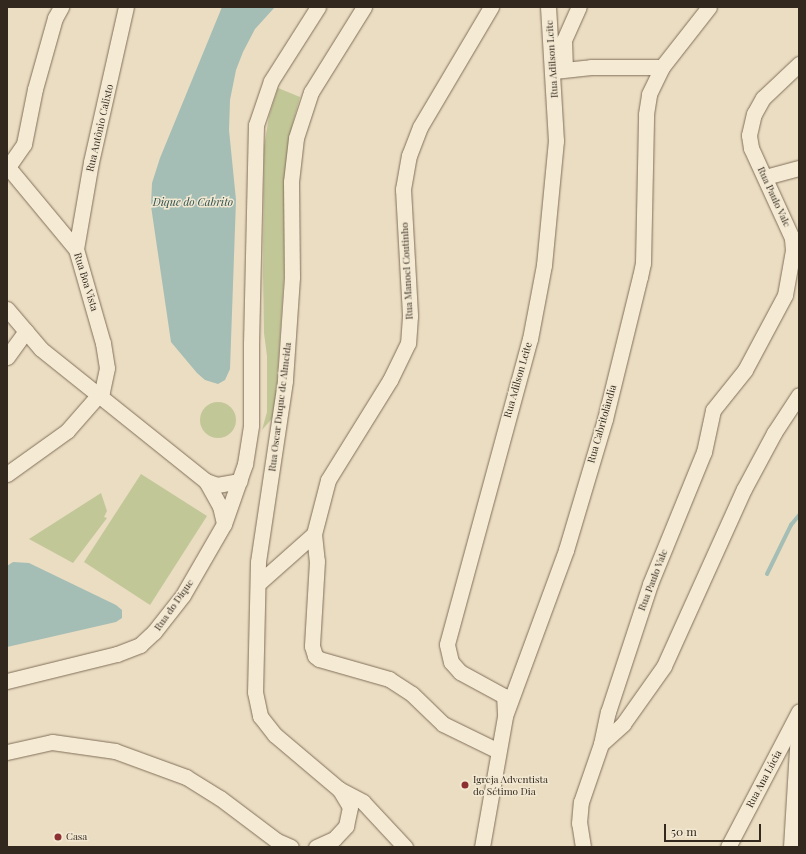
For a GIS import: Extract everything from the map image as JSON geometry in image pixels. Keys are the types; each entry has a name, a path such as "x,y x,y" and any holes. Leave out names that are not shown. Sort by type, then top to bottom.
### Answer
{"street":[{"path":"8,167 24,144 35,89 55,18 61,7"},
{"name":"Rua Antônio Calixto","path":"76,249 91,162 126,7"},
{"name":"Rua do Dique","path":"7,681 117,654 140,645 154,632 183,595 224,524 240,481 251,425 251,320 256,125 271,81 318,7"},
{"name":"Rua Oscar Duque de Almeida","path":"364,7 311,92 296,138 291,182 292,277 285,381 258,562 260,582 256,692 260,716 275,735 339,789 363,802 405,847"},
{"name":"Rua Manoel Coutinho","path":"314,534 328,480 390,380 408,342 410,316 403,189 405,173 415,137 492,7"},
{"name":"Rua Adilson Leite","path":"506,716 504,696 460,672 451,662 447,644 530,339 544,265 556,141 559,70 548,7"},
{"path":"579,7 564,40 559,70 662,67"},
{"name":"Rua Cabritolândia","path":"482,847 498,751 506,716 566,550 605,419 638,288 643,263 646,114 649,94 662,67 709,7"},
{"name":"Rua Paulo Vale","path":"601,744 608,712 650,584 704,452 713,410 745,370 785,296 793,250 792,238 751,148 750,124 763,98 799,64"},
{"name":"Rua Boa Vista","path":"8,167 76,249 104,349 107,375 99,396"},
{"path":"765,177 799,168"},
{"path":"7,310 41,349 206,481 217,485 240,481"},
{"path":"7,357 26,331"},
{"path":"583,847 580,830 582,802 601,744 623,724 664,666 744,489 774,433 799,395"},
{"path":"7,474 67,431 99,396"},
{"path":"206,481 220,506 224,524"},
{"path":"260,582 314,534"},
{"path":"314,534 317,561 312,646 315,656 389,680 412,694 443,724 498,751"},
{"name":"Rua Ana Lúcia","path":"728,847 799,712"},
{"path":"791,847 799,717"},
{"path":"7,752 52,742 115,751 186,777 220,798 277,841 291,847"},
{"name":"Rua Oscar Duque de Almeida","path":"316,847 334,839 346,826 350,807 339,789"}],"green space":[{"path":"278,88 300,97 292,126 284,183 284,275 275,415 262,430 267,412 267,356 264,333 263,272 264,147 269,116"},
{"path":"218,402 231,407 236,420 231,433 218,438 205,433 200,420 205,407"},
{"path":"141,474 207,516 150,605 84,562"},
{"path":"101,493 107,511 104,517 107,518 73,563 29,539"}],"water":[{"name":"Dique do Cabrito","path":"222,7 275,7 255,29 243,52 236,70 230,100 229,130 236,200 230,369 225,380 218,384 205,380 197,373 171,342 151,206 152,183 160,158"},
{"path":"13,562 29,563 116,605 122,610 122,618 116,622 7,647 7,566"}],"waterway":[{"path":"767,574 791,525 799,515"}],"place":[{"name":"Igreja Adventista do Sétimo Dia","path":"465,785"},
{"name":"Casa","path":"58,837"}]}
